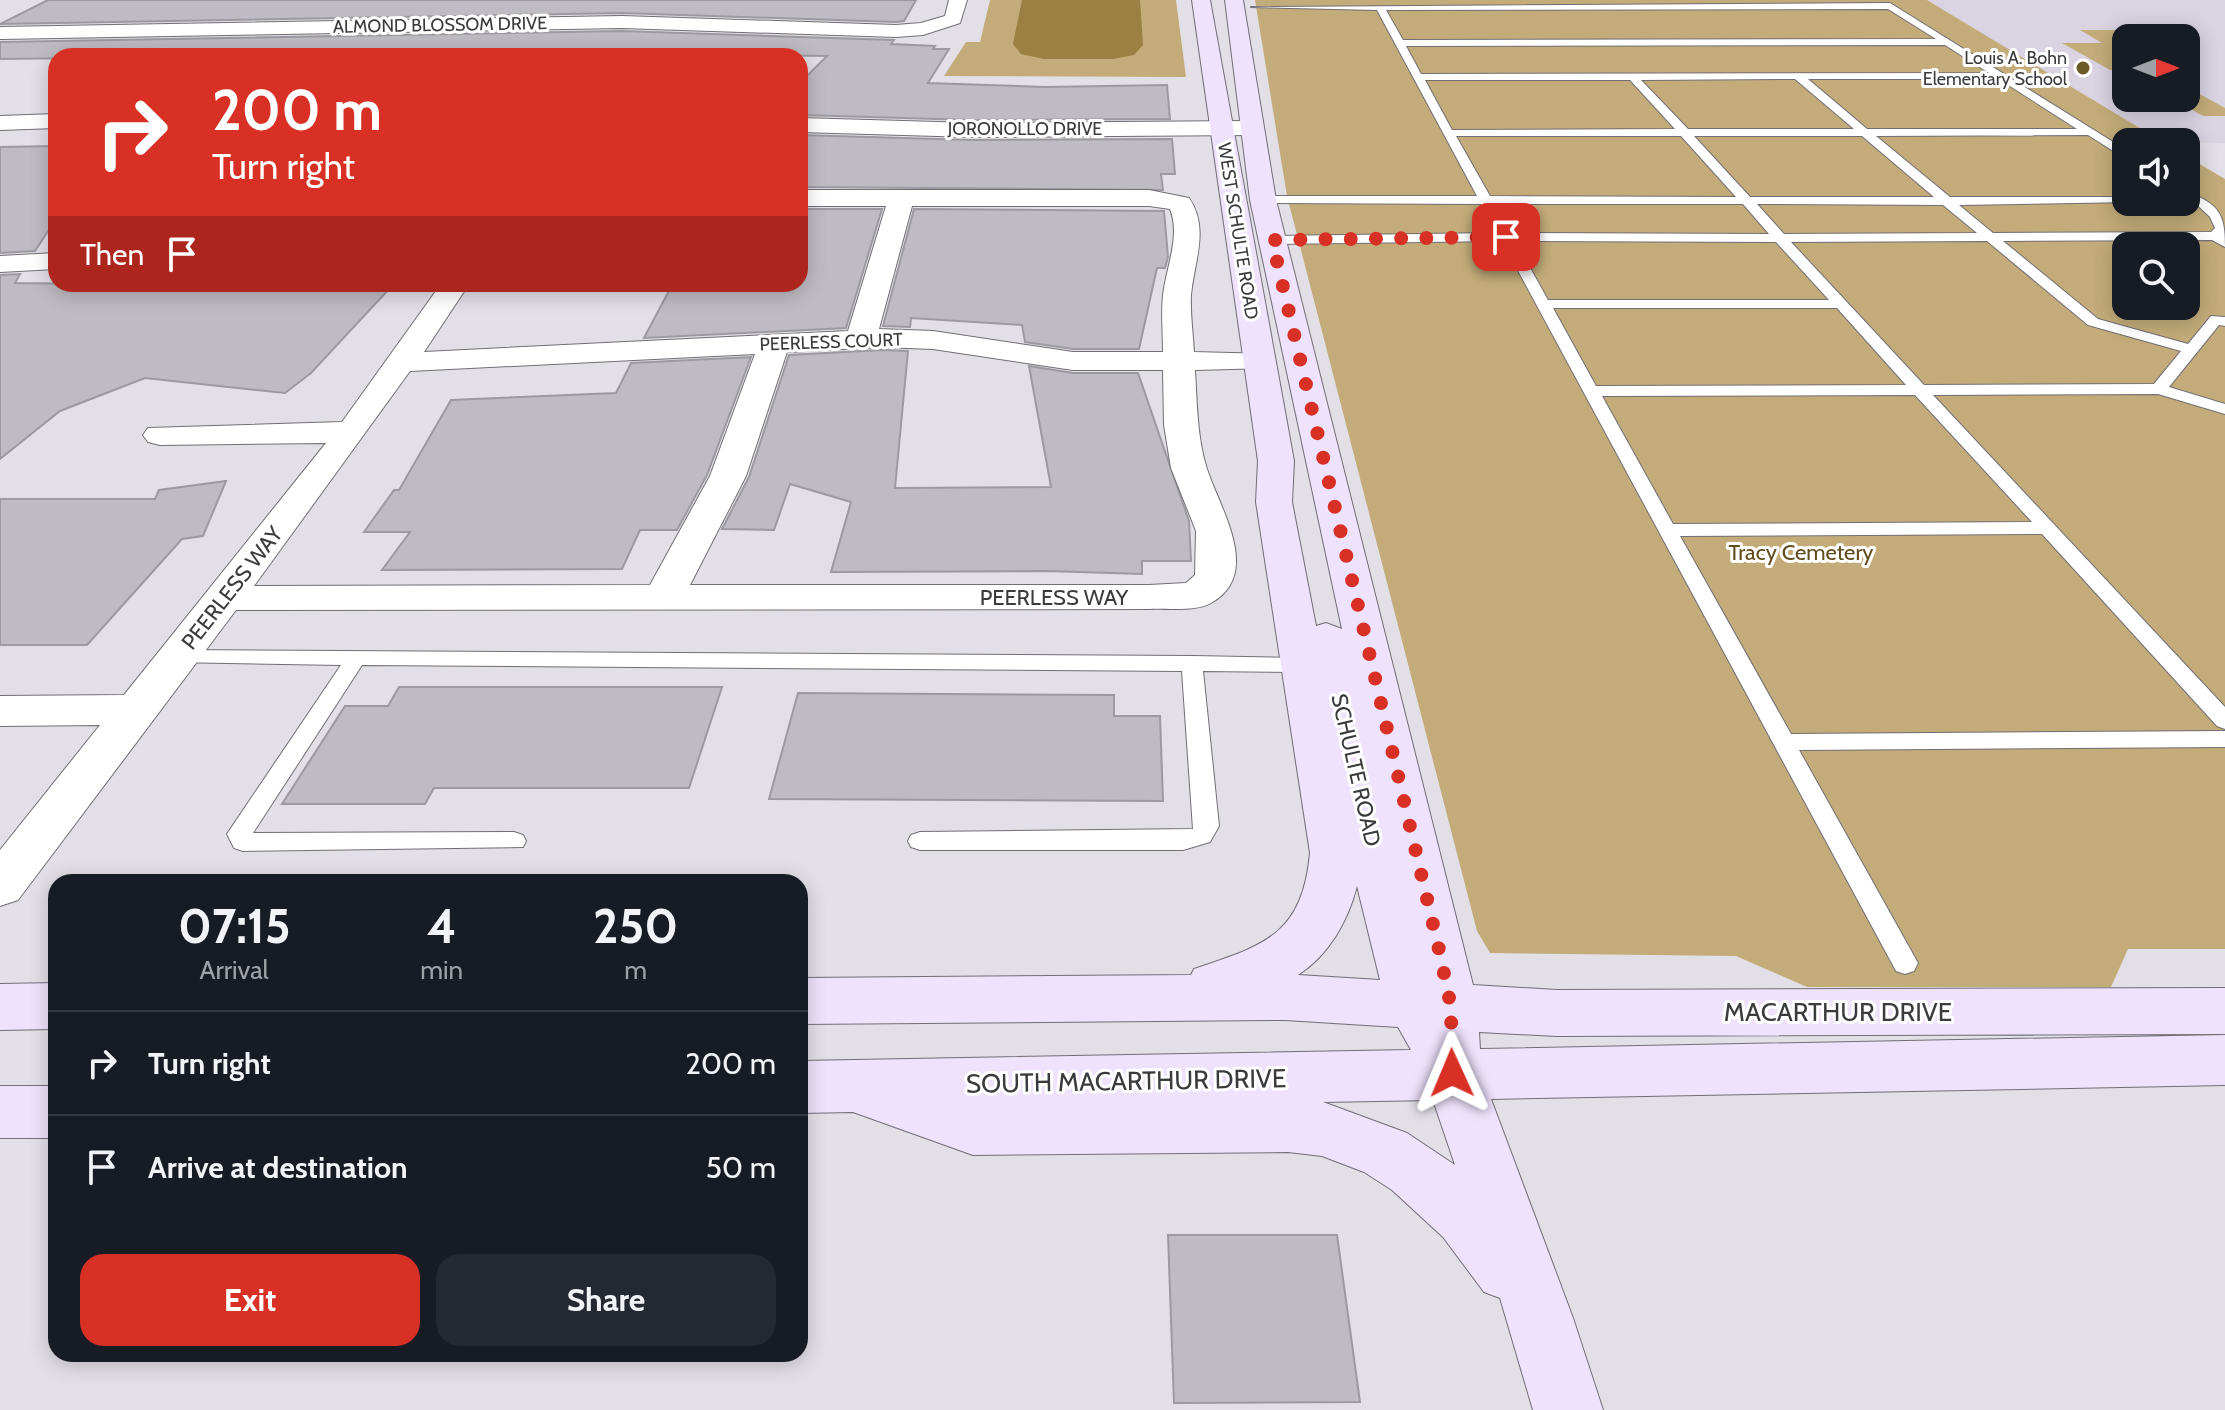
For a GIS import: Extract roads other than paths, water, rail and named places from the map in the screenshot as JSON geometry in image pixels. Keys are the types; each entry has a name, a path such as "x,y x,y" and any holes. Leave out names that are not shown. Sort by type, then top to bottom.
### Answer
{"main road":[{"name":"WEST SCHULTE ROAD","path":"1201,0 1276,461"},
{"name":"WEST SCHULTE ROAD","path":"1234,0 1251,128 1272,240"},
{"name":"SCHULTE ROAD","path":"1272,240 1433,1006 1452,1073 1540,1318 1568,1410"},
{"name":"SCHULTE ROAD","path":"1276,461 1295,503 1395,944 1433,1006"},
{"path":"1148,998 1226,983 1275,963 1313,932 1322,920 1336,879 1335,853 1274,502 1276,461"},
{"path":"808,1001 1285,997 1433,1006"},
{"path":"0,1007 48,1006"},
{"name":"MACARTHUR DRIVE","path":"1433,1006 1557,1013 2225,1011"},
{"path":"1452,1073 2225,1060"},
{"name":"SOUTH MACARTHUR DRIVE","path":"822,1086 1452,1073"},
{"path":"822,1086 973,1128 1288,1125 1324,1128 1381,1150 1434,1182 1482,1230 1540,1318"},
{"path":"0,1112 48,1112"}],"street":[{"name":"ALMOND BLOSSOM DRIVE","path":"0,33 622,22 880,31 942,25 953,19 958,0"},
{"path":"231,48 260,27"},
{"path":"0,123 48,121"},
{"name":"JORONOLLO DRIVE","path":"808,125 972,130 1251,128"},
{"path":"808,198 901,198 861,339"},
{"name":"PEERLESS WAY","path":"225,598 1196,595 1215,579 1215,531 1189,468 1181,425 1177,295 1185,259 1186,217 1180,203 1149,198 901,198"},
{"path":"0,264 48,261"},
{"name":"PEERLESS WAY","path":"0,886 133,710 225,598 352,432 450,292"},
{"name":"PEERLESS COURT","path":"402,362 861,339 933,340 1073,361 1258,361"},
{"path":"664,596 728,476 774,345"},
{"path":"160,435 352,432"},
{"path":"0,711 133,710"}],"lane":[{"path":"1256,7 1890,6 2112,146"},
{"path":"1380,7 1905,963"},
{"path":"1399,43 1947,42"},
{"path":"1797,76 2093,322 2190,349"},
{"path":"1418,77 2001,76"},
{"path":"1633,77 2225,721"},
{"path":"1448,133 2090,132"},
{"path":"1263,200 1487,203 2112,201"},
{"path":"1272,240 1990,237 2220,240 2222,228 2216,215 2200,206"},
{"path":"1544,304 1840,304"},
{"path":"2159,389 2216,319 2225,322"},
{"path":"1591,391 2159,389 2225,409"},
{"path":"1667,530 2046,528"},
{"path":"177,657 1302,665"},
{"path":"356,658 239,834 243,842 514,841"},
{"path":"920,841 1183,841 1201,836 1207,826 1192,663"},
{"path":"1784,742 2225,739"}],"place":[{"name":"Louis A. Bohn Elementary School","path":"2083,68"}],"park label":[{"name":"Tracy Cemetery","path":"1801,552"}]}
